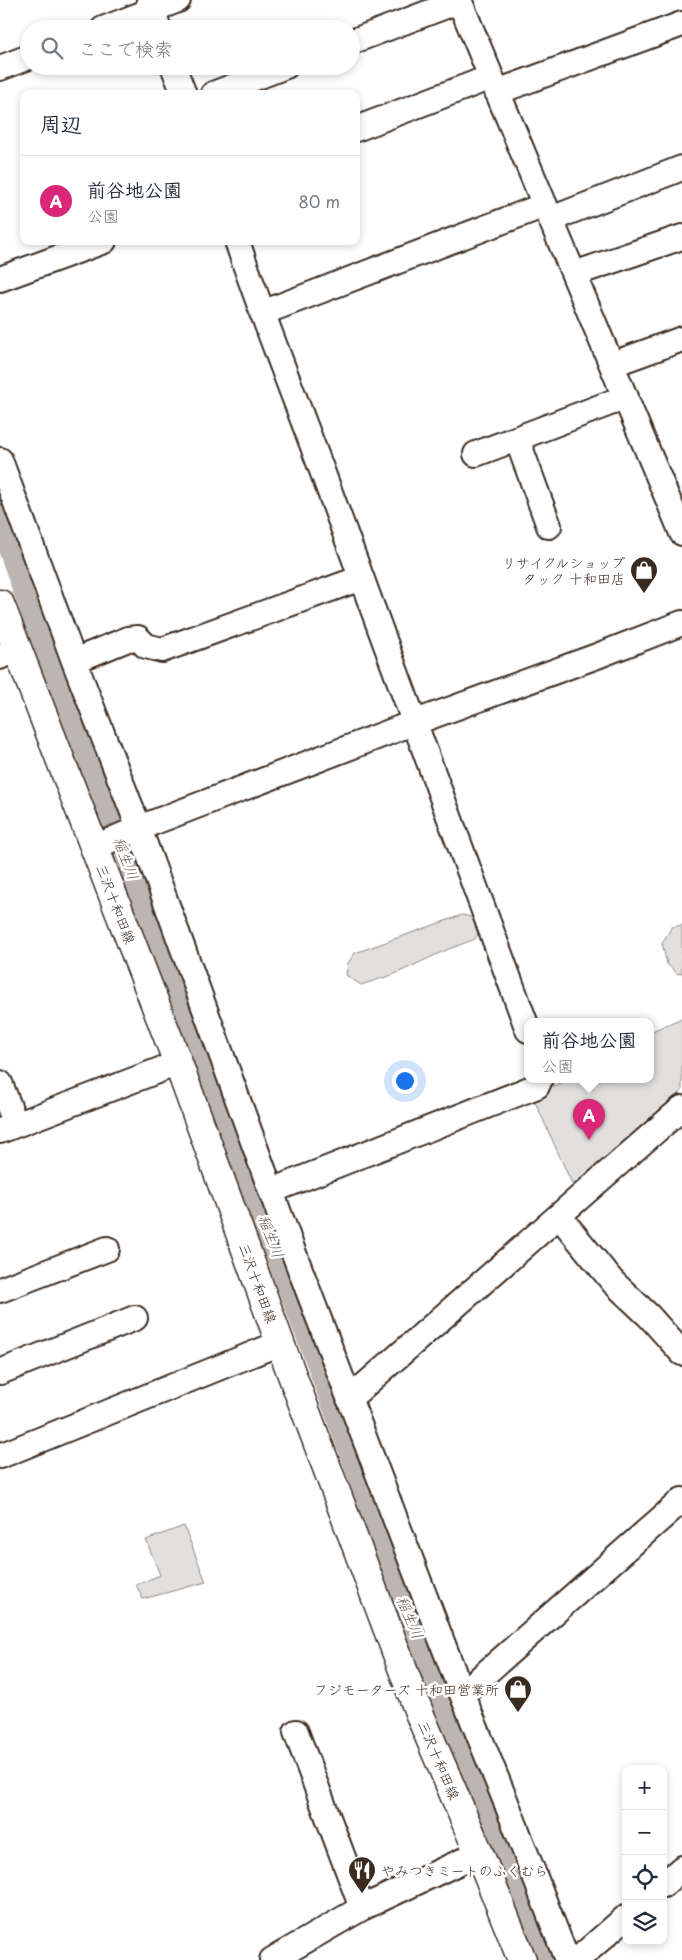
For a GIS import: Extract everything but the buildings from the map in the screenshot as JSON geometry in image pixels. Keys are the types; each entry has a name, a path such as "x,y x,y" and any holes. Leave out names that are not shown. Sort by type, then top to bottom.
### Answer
{"main road":[{"name":"三沢十和田線","path":"0,604 8,652 103,844 178,1063 280,1344 420,1715 522,1960"}],"street":[{"path":"131,20 153,13 178,0"},
{"path":"360,38 459,0 613,364 682,533"},
{"path":"360,128 682,24"},
{"path":"0,68 20,60"},
{"path":"177,75 182,90"},
{"path":"223,90 263,75"},
{"path":"262,314 548,212 682,168"},
{"path":"574,274 682,237"},
{"path":"0,279 93,245"},
{"path":"238,245 262,314 524,1019"},
{"path":"613,364 682,339"},
{"path":"476,454 626,397"},
{"path":"517,439 549,526"},
{"path":"0,460 349,1399 566,1960"},
{"path":"74,661 128,639 138,638 146,646 162,650 361,578"},
{"path":"103,844 413,723 682,623"},
{"path":"0,1084 8,1128 178,1063"},
{"path":"271,1191 537,1086 538,1083"},
{"path":"349,1399 682,1108"},
{"path":"559,1216 614,1282 649,1316 682,1354"},
{"path":"0,1290 107,1249"},
{"path":"0,1372 135,1318"},
{"path":"0,1456 280,1344"},
{"path":"462,1694 682,1500"},
{"path":"296,1732 362,1908"},
{"path":"272,1960 362,1908 479,1853"},
{"path":"667,1881 682,1868"},
{"path":"576,1960 622,1920"}],"shaded area":[{"path":"462,915 475,918 480,930 475,939 395,974 361,985 346,975 348,963 355,953"},
{"path":"682,925 682,973 678,974 667,964 662,943 672,927"},
{"path":"682,1018 682,1091 573,1186 532,1095 560,1083 654,1083 654,1030"},
{"path":"184,1526 206,1582 143,1599 136,1585 160,1575 146,1540"}],"waterway":[{"name":"稲生川","path":"0,513 69,707 320,1360 365,1483 402,1597 431,1663 514,1890 543,1960"}],"place":[{"name":"リサイクルショップ タック 十和田店","path":"644,594"},
{"name":"前谷地公園","path":"589,1140"},
{"name":"フジモーターズ 十和田営業所","path":"518,1713"},
{"name":"やみつきミートのふくむら","path":"362,1894"}]}
